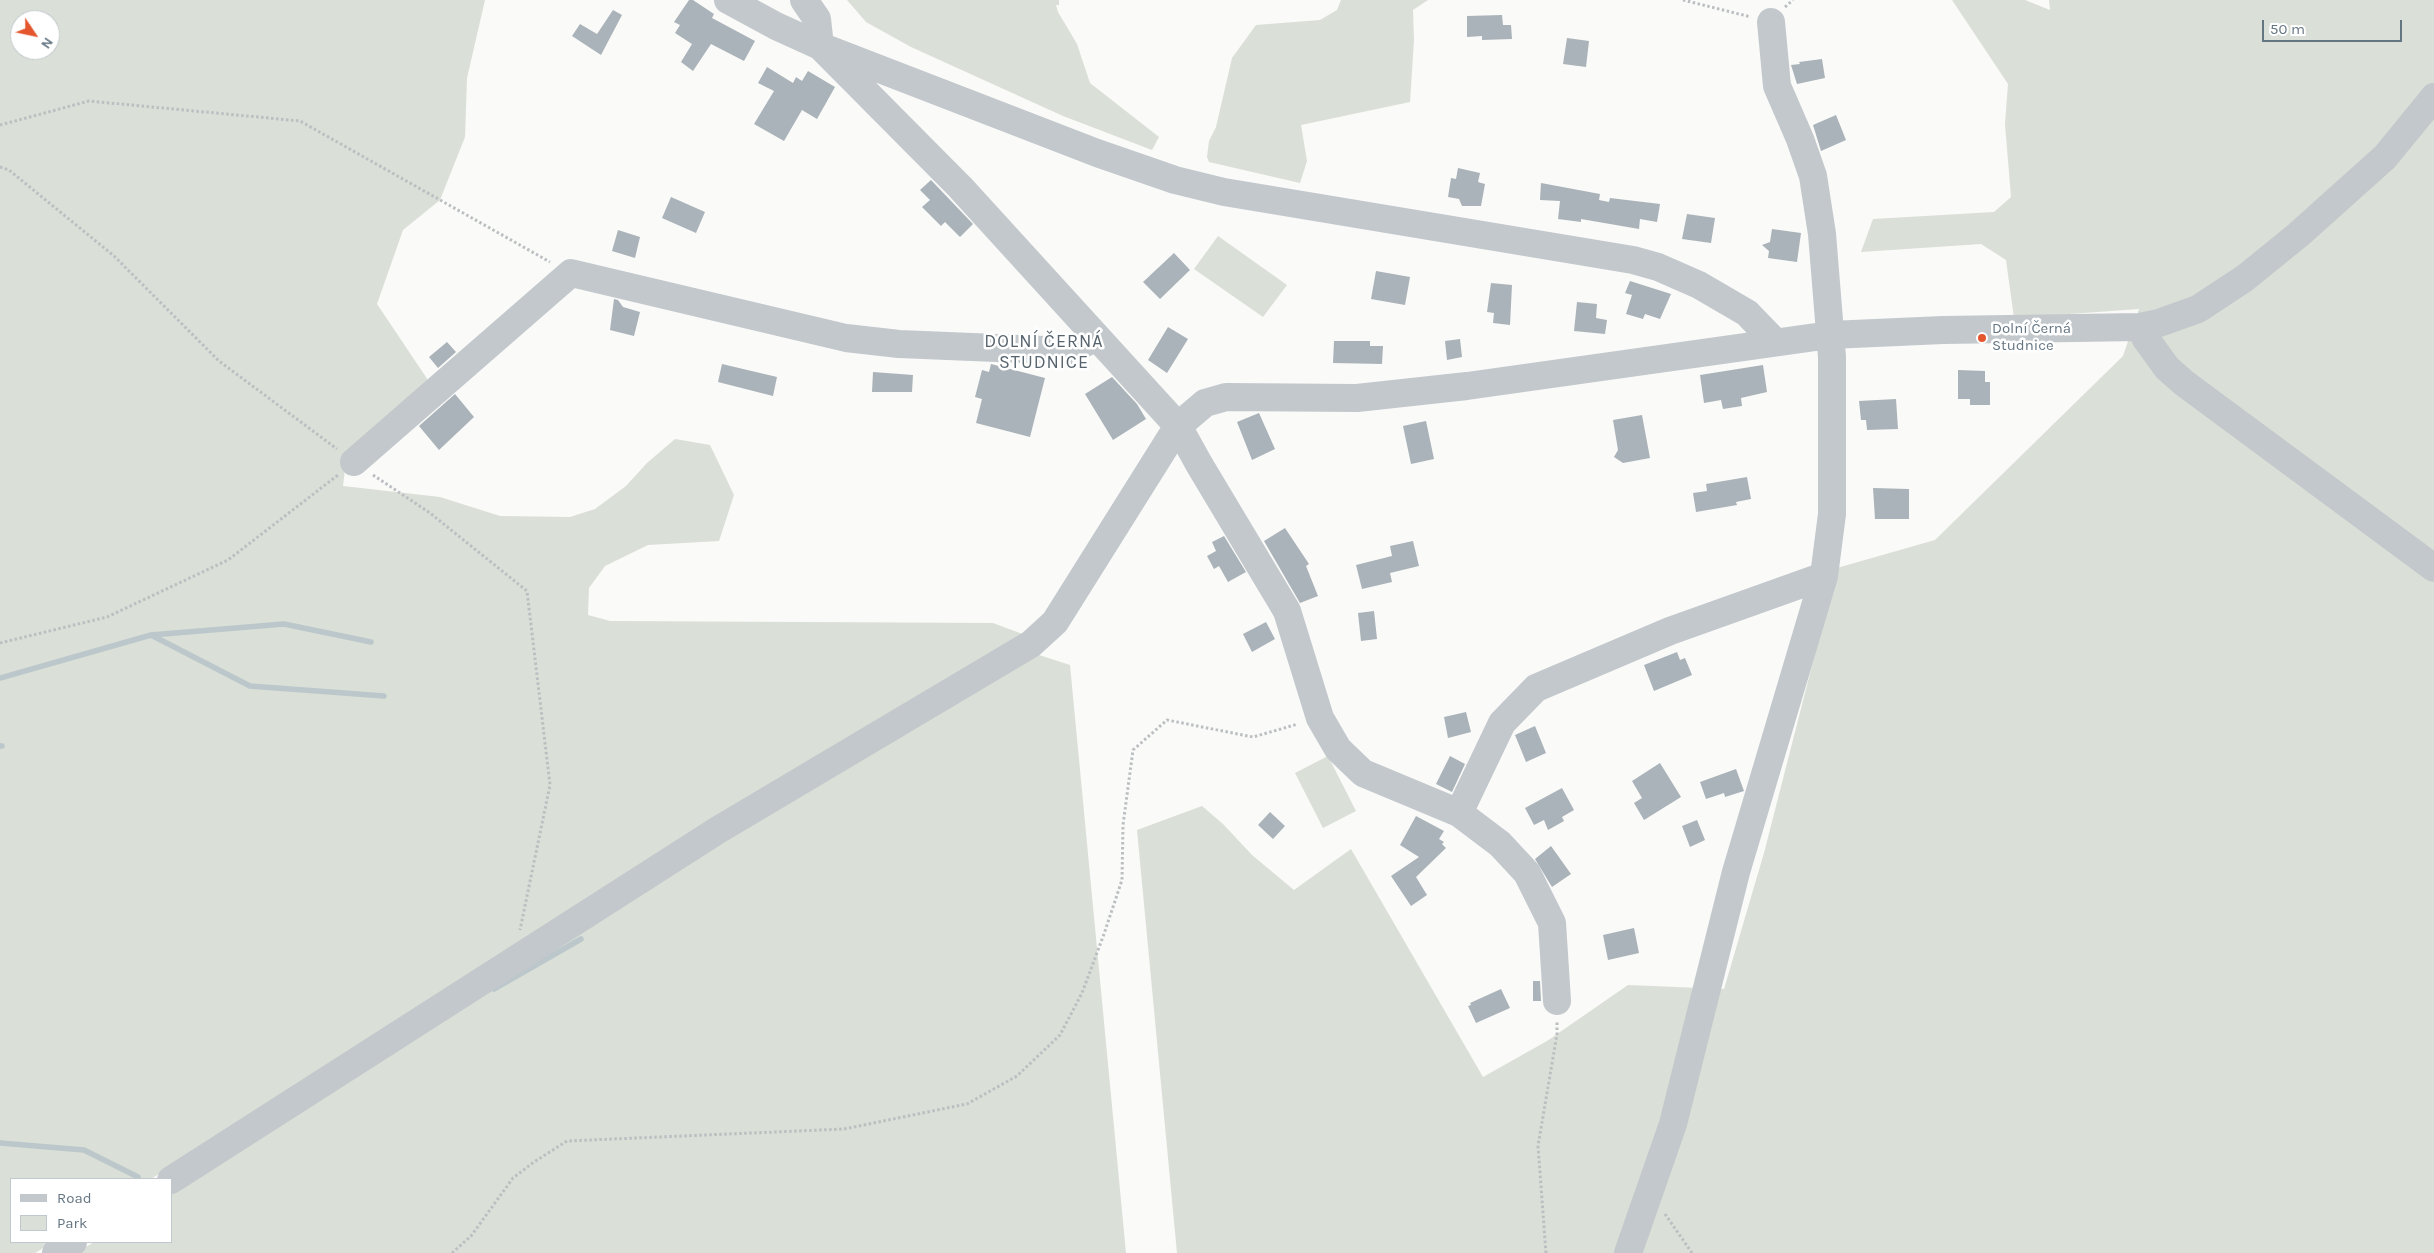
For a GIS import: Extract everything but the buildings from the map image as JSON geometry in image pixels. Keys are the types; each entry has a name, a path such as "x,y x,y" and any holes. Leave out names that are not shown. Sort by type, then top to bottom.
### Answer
{"street":[{"path":"728,0 776,26 820,46 1097,153 1175,180 1224,192 1633,260 1658,267 1699,286 1747,314 1775,342"},
{"path":"804,0 817,19 820,46 960,187 1178,426 1198,464 1287,611 1320,718 1338,749 1363,773 1459,813 1500,844 1527,873 1552,923 1557,1001"},
{"path":"1628,1253 1673,1124 1736,872 1824,576 1832,514 1830,335 1822,234 1813,176 1800,139 1777,86 1771,22"},
{"path":"172,1179 718,830 1031,644 1055,622 1178,426 1205,403 1226,397 1366,397 1467,386 1830,335 1943,330 2140,327 2159,323 2198,309 2245,278 2345,195 2378,163 2434,97"},
{"path":"354,462 570,273 846,338 908,344 1069,351 1097,337"},
{"path":"2140,327 2146,340 2167,368 2184,383 2434,568"},
{"path":"1459,813 1502,723 1536,688 1670,631 1824,576"},
{"path":"56,1253 71,1243"}],"path":[{"path":"1683,0 1771,22"},
{"path":"0,125 89,101 300,121 570,273"},
{"path":"0,167 9,170 114,256 219,360 354,462 430,513 527,591 550,785 514,962"},
{"path":"0,643 108,617 228,560 354,462"},
{"path":"452,1253 471,1236 513,1178 567,1141 844,1129 967,1104 1017,1076 1060,1034 1082,994 1104,934 1122,880 1123,825 1133,750 1167,720 1253,737 1320,718"},
{"path":"1546,1253 1538,1146 1557,1034 1557,1001"},
{"path":"1650,1191 1692,1253"}],"green space":[{"path":"0,0 485,0 467,78 465,137 440,200 403,230 377,304 434,389 346,461 343,486 440,497 500,516 570,517 595,509 626,486 647,463 675,439 710,445 734,495 719,541 648,545 605,566 589,588 588,615 610,621 993,623 1025,635 474,974 153,1178 10,1178 10,1243 51,1243 35,1253 0,1253"},
{"path":"847,0 1059,0 1059,5 1056,5 1058,12 1077,44 1090,83 1159,137 1152,150 1063,116 911,47 866,22"},
{"path":"1341,0 1428,0 1413,10 1414,40 1410,102 1301,125 1307,161 1300,183 1209,162 1207,157 1209,141 1216,127 1232,58 1256,25 1320,20 1337,10"},
{"path":"1952,0 2025,0 2050,10 2049,0 2434,0 2434,1253 1177,1253 1137,830 1202,806 1223,824 1252,855 1294,890 1351,849 1483,1077 1547,1041 1628,985 1724,989 1764,853 1837,568 1935,540 2123,356 2139,309 2014,318 2006,260 1981,244 1861,252 1873,219 1994,212 2011,197 2005,124 2008,84"},
{"path":"1218,236 1287,285 1263,317 1194,269"},
{"path":"1036,654 1070,665 1126,1253 76,1253 92,1243 172,1243 172,1192 724,840"},
{"path":"1328,756 1356,811 1323,828 1295,773"}],"waterway":[{"path":"0,678 151,635 284,624 371,642"},
{"path":"151,635 250,686 384,696"},
{"path":"494,989 581,939"},
{"path":"0,1143 84,1150 138,1177"}],"place":[{"name":"Dolní Černá Studnice","path":"1982,338"}],"district":[{"name":"DOLNÍ ČERNÁ STUDNICE","path":"1044,352"}]}
